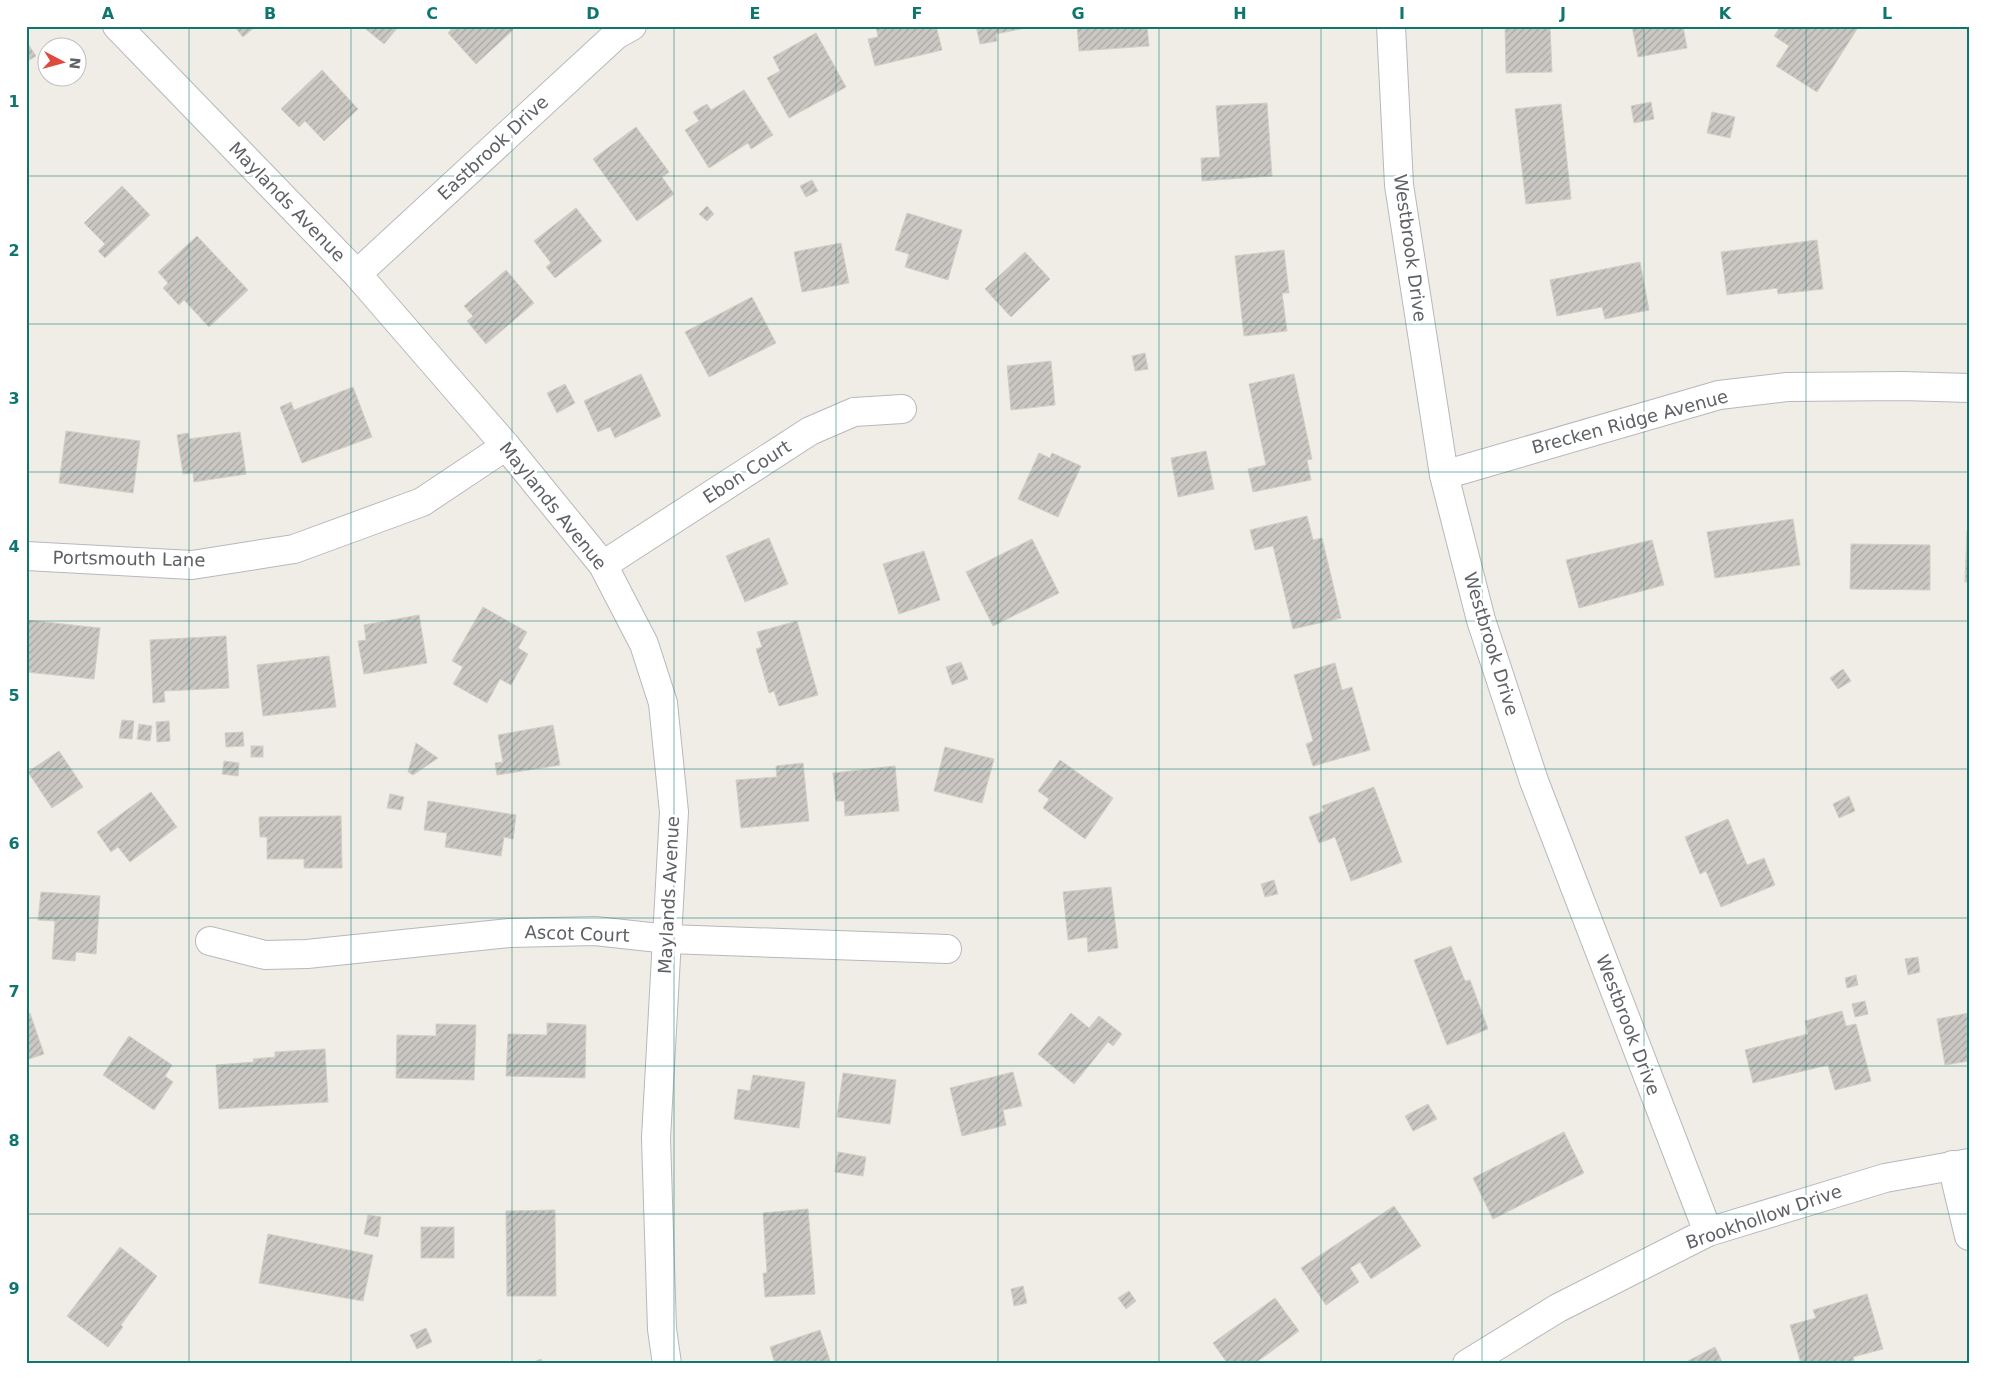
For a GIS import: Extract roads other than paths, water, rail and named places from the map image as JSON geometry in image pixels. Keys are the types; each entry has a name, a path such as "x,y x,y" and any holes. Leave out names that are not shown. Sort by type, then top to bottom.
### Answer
{"street":[{"name":"Maylands Avenue","path":"117,26 357,274 506,446 603,565 644,644 663,703 674,812 656,1138 662,1329 667,1364"},
{"name":"Westbrook Drive","path":"1391,26 1399,184 1444,475 1481,620 1534,781 1708,1232"},
{"name":"Eastbrook Drive","path":"357,274 619,29"},
{"name":"Brecken Ridge Avenue","path":"1444,475 1719,395 1787,387 1903,386 1969,388"},
{"name":"Ebon Court","path":"603,565 810,431 854,412 902,409"},
{"name":"Portsmouth Lane","path":"26,556 192,565 294,549 422,502 506,446"},
{"name":"Ascot Court","path":"210,941 265,955 274,955 307,954 510,933 594,931 668,939 947,949"},
{"name":"Brookhollow Drive","path":"1467,1364 1558,1308 1708,1232 1885,1178 1961,1164"},
{"path":"1961,1164 1969,1236"}]}
